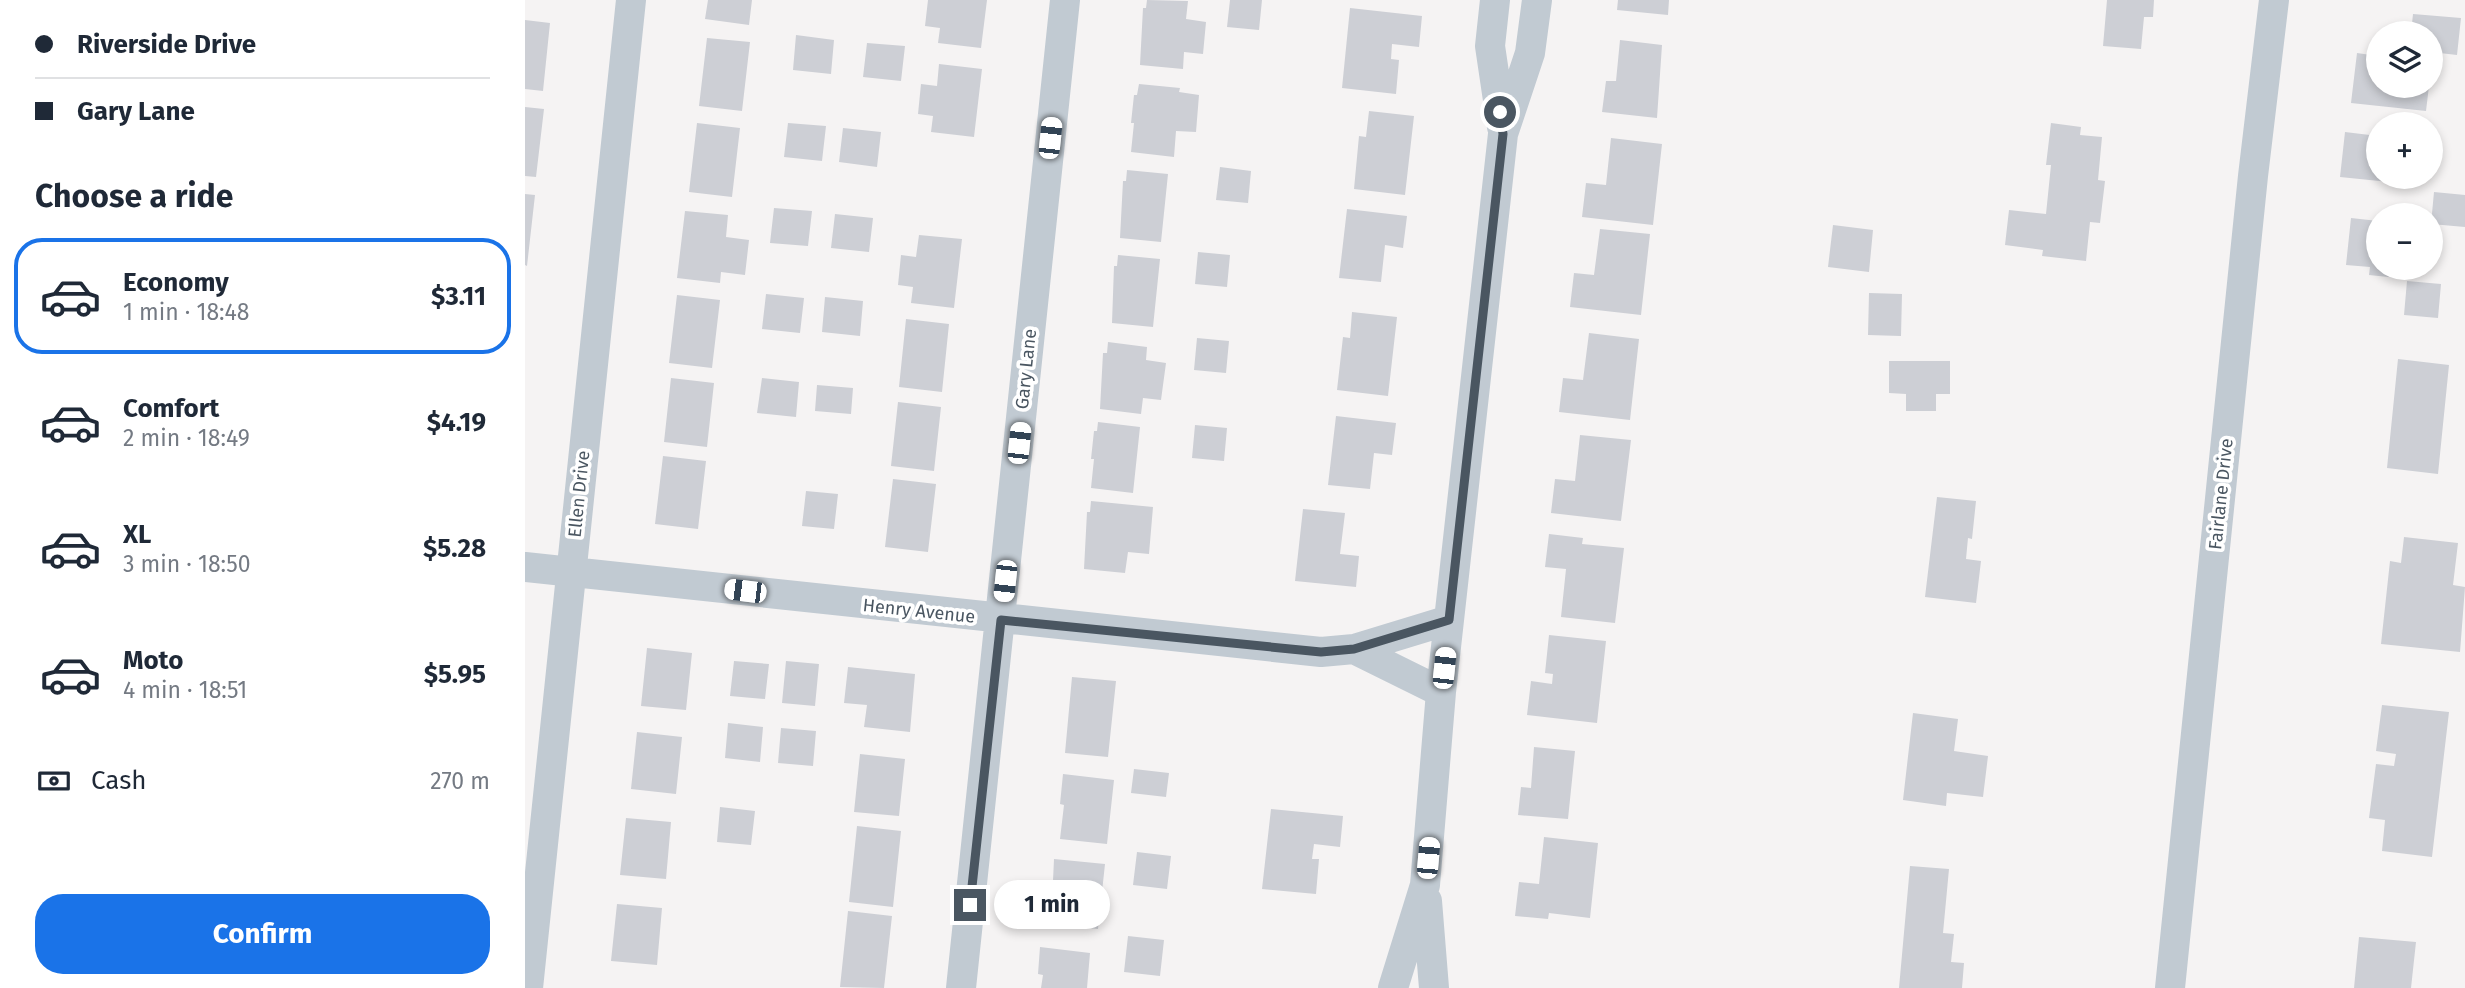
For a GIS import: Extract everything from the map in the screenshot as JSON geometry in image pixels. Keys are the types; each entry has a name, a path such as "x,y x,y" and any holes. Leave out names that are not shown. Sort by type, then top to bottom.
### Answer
{"street":[{"name":"Ellen Drive","path":"528,988 631,0"},
{"name":"Gary Lane","path":"961,988 1065,0"},
{"path":"1495,0 1490,46 1503,134"},
{"path":"1434,988 1425,885 1441,692 1503,134 1530,54 1537,0"},
{"name":"Fairlane Drive","path":"2170,988 2274,0"},
{"name":"Henry Avenue","path":"525,567 1001,620 1321,652 1354,649 1449,620"},
{"path":"1354,649 1441,692"},
{"path":"1393,988 1425,885"}],"building":[{"path":"708,0 752,0 749,25 705,19"},
{"path":"928,0 987,0 981,48 938,43 940,28 925,26"},
{"path":"1147,0 1188,1 1186,19 1206,22 1203,54 1184,52 1183,69 1140,65 1143,8 1146,8"},
{"path":"1230,0 1262,0 1259,30 1227,27"},
{"path":"1618,0 1669,0 1668,15 1617,10"},
{"path":"2107,0 2154,0 2153,17 2144,17 2141,49 2103,46"},
{"path":"1350,8 1422,16 1419,47 1392,44 1391,59 1399,60 1396,94 1342,88"},
{"path":"2413,14 2461,18 2457,55 2443,53 2443,21 2412,21"},
{"path":"525,20 550,23 543,91 525,89"},
{"path":"796,35 834,40 831,74 793,70"},
{"path":"707,38 750,42 742,111 699,106"},
{"path":"1620,40 1662,45 1657,118 1602,112 1606,81 1616,81"},
{"path":"867,43 905,46 901,81 863,77"},
{"path":"2357,53 2366,54 2366,98 2428,98 2426,111 2351,103"},
{"path":"939,64 982,69 974,137 931,132 933,116 918,114 921,84 937,86"},
{"path":"1139,84 1180,88 1179,92 1199,95 1196,132 1176,131 1174,157 1131,152 1134,95 1137,95"},
{"path":"525,107 544,109 536,177 525,176"},
{"path":"1369,111 1414,116 1405,195 1354,189 1359,136 1366,137"},
{"path":"697,123 740,128 732,197 689,192"},
{"path":"788,123 826,126 822,161 784,157"},
{"path":"2051,123 2081,127 2080,135 2102,137 2098,180 2105,181 2100,223 2090,222 2086,261 2042,256 2043,250 2005,245 2009,210 2046,214 2051,165 2046,165"},
{"path":"843,128 881,132 877,167 839,162"},
{"path":"2345,132 2366,135 2366,180 2340,177"},
{"path":"1611,138 1662,144 1653,225 1582,217 1586,183 1606,185"},
{"path":"1220,167 1251,171 1248,203 1216,200"},
{"path":"1127,170 1168,174 1161,242 1120,238 1123,181 1126,181"},
{"path":"2434,192 2465,195 2465,227 2443,225 2443,203 2433,203"},
{"path":"525,194 535,195 527,266 525,265"},
{"path":"774,208 812,211 808,246 770,243"},
{"path":"1347,209 1407,216 1403,248 1385,245 1381,282 1339,278"},
{"path":"685,211 728,215 726,237 749,240 745,275 721,272 720,283 677,278"},
{"path":"835,214 873,218 869,252 831,248"},
{"path":"2351,218 2366,220 2366,267 2346,265"},
{"path":"1833,225 1873,230 1869,272 1828,267"},
{"path":"1600,229 1650,234 1641,315 1570,307 1574,273 1594,275"},
{"path":"919,235 962,239 954,308 911,303 913,287 898,285 901,255 916,257"},
{"path":"1198,252 1230,255 1227,287 1195,284"},
{"path":"1118,255 1160,259 1153,327 1112,323 1114,266 1117,266"},
{"path":"2407,281 2441,284 2438,318 2404,315"},
{"path":"1869,293 1902,294 1901,336 1868,335"},
{"path":"766,294 804,298 800,333 762,329"},
{"path":"677,295 720,300 712,368 669,363"},
{"path":"825,297 863,301 860,336 822,332"},
{"path":"1352,312 1397,317 1388,396 1337,390 1343,337 1350,338"},
{"path":"906,319 949,324 942,392 899,387"},
{"path":"1589,333 1639,339 1630,420 1559,412 1563,378 1583,380"},
{"path":"1197,338 1229,341 1226,373 1194,370"},
{"path":"1108,342 1147,347 1146,360 1166,363 1161,400 1143,398 1141,414 1100,409 1103,353 1107,353"},
{"path":"2398,359 2449,365 2438,474 2387,468"},
{"path":"1889,361 1950,361 1950,394 1936,394 1936,411 1906,411 1906,394 1889,393"},
{"path":"671,378 714,383 707,447 664,442"},
{"path":"762,378 799,382 796,417 757,413"},
{"path":"817,385 853,388 851,414 815,411"},
{"path":"898,402 941,407 934,471 891,466"},
{"path":"1336,416 1396,423 1392,455 1374,453 1370,489 1328,485"},
{"path":"1098,422 1140,427 1133,493 1091,488 1094,459 1091,459 1094,431 1097,431"},
{"path":"1195,425 1227,428 1224,461 1192,458"},
{"path":"1580,435 1631,440 1621,521 1551,513 1555,479 1575,481"},
{"path":"663,456 706,461 698,529 655,524"},
{"path":"893,479 936,484 928,552 885,547"},
{"path":"806,491 838,494 834,529 802,526"},
{"path":"1937,497 1976,501 1972,539 1968,538 1966,559 1981,561 1976,603 1925,597"},
{"path":"1091,501 1153,507 1149,554 1128,552 1125,573 1084,569 1087,512 1090,512"},
{"path":"1303,509 1345,513 1340,554 1359,556 1356,587 1295,581"},
{"path":"1549,534 1583,538 1582,544 1624,548 1615,623 1561,617 1566,569 1545,567"},
{"path":"2404,537 2458,543 2453,585 2465,587 2460,652 2381,644 2390,561 2401,563"},
{"path":"1549,635 1606,641 1597,723 1527,715 1531,681 1552,684 1553,674 1545,673"},
{"path":"647,648 692,653 686,710 641,706"},
{"path":"734,661 769,664 765,699 730,696"},
{"path":"786,661 819,664 815,706 782,703"},
{"path":"848,667 915,674 910,732 864,727 867,705 844,703"},
{"path":"1072,677 1116,681 1108,757 1065,753"},
{"path":"2382,705 2449,712 2432,857 2382,851 2385,820 2369,818 2376,764 2394,766 2396,754 2376,751"},
{"path":"1913,713 1958,719 1954,751 1988,756 1983,797 1947,793 1946,806 1903,800"},
{"path":"728,723 763,727 760,762 725,758"},
{"path":"781,728 816,731 813,766 778,763"},
{"path":"637,732 682,737 676,794 631,789"},
{"path":"1534,747 1575,751 1568,819 1518,815 1521,787 1531,788"},
{"path":"860,754 905,759 899,816 854,812"},
{"path":"1134,769 1169,773 1166,797 1131,793"},
{"path":"1063,774 1114,780 1107,844 1060,839 1064,805 1060,804"},
{"path":"720,807 755,811 751,845 717,842"},
{"path":"1271,809 1343,816 1340,847 1314,844 1312,859 1319,859 1316,894 1262,889"},
{"path":"626,818 671,822 666,879 620,875"},
{"path":"857,826 901,831 893,907 849,902"},
{"path":"1544,837 1598,843 1590,918 1549,913 1548,919 1515,916 1519,882 1539,884"},
{"path":"1137,852 1171,856 1167,889 1133,885"},
{"path":"1054,859 1105,864 1098,929 1051,924"},
{"path":"1910,866 1949,869 1943,933 1954,934 1951,962 1964,963 1962,988 1899,988"},
{"path":"617,904 662,908 657,965 611,961"},
{"path":"848,911 892,916 884,988 840,987"},
{"path":"1128,936 1164,940 1160,976 1124,972"},
{"path":"2359,937 2416,942 2411,988 2354,988"},
{"path":"1040,947 1090,953 1087,988 1041,988 1043,975 1038,974"}],"route":[{"path":"970,905 1001,620 1321,652 1354,649 1449,620 1503,134 1500,112"}]}
